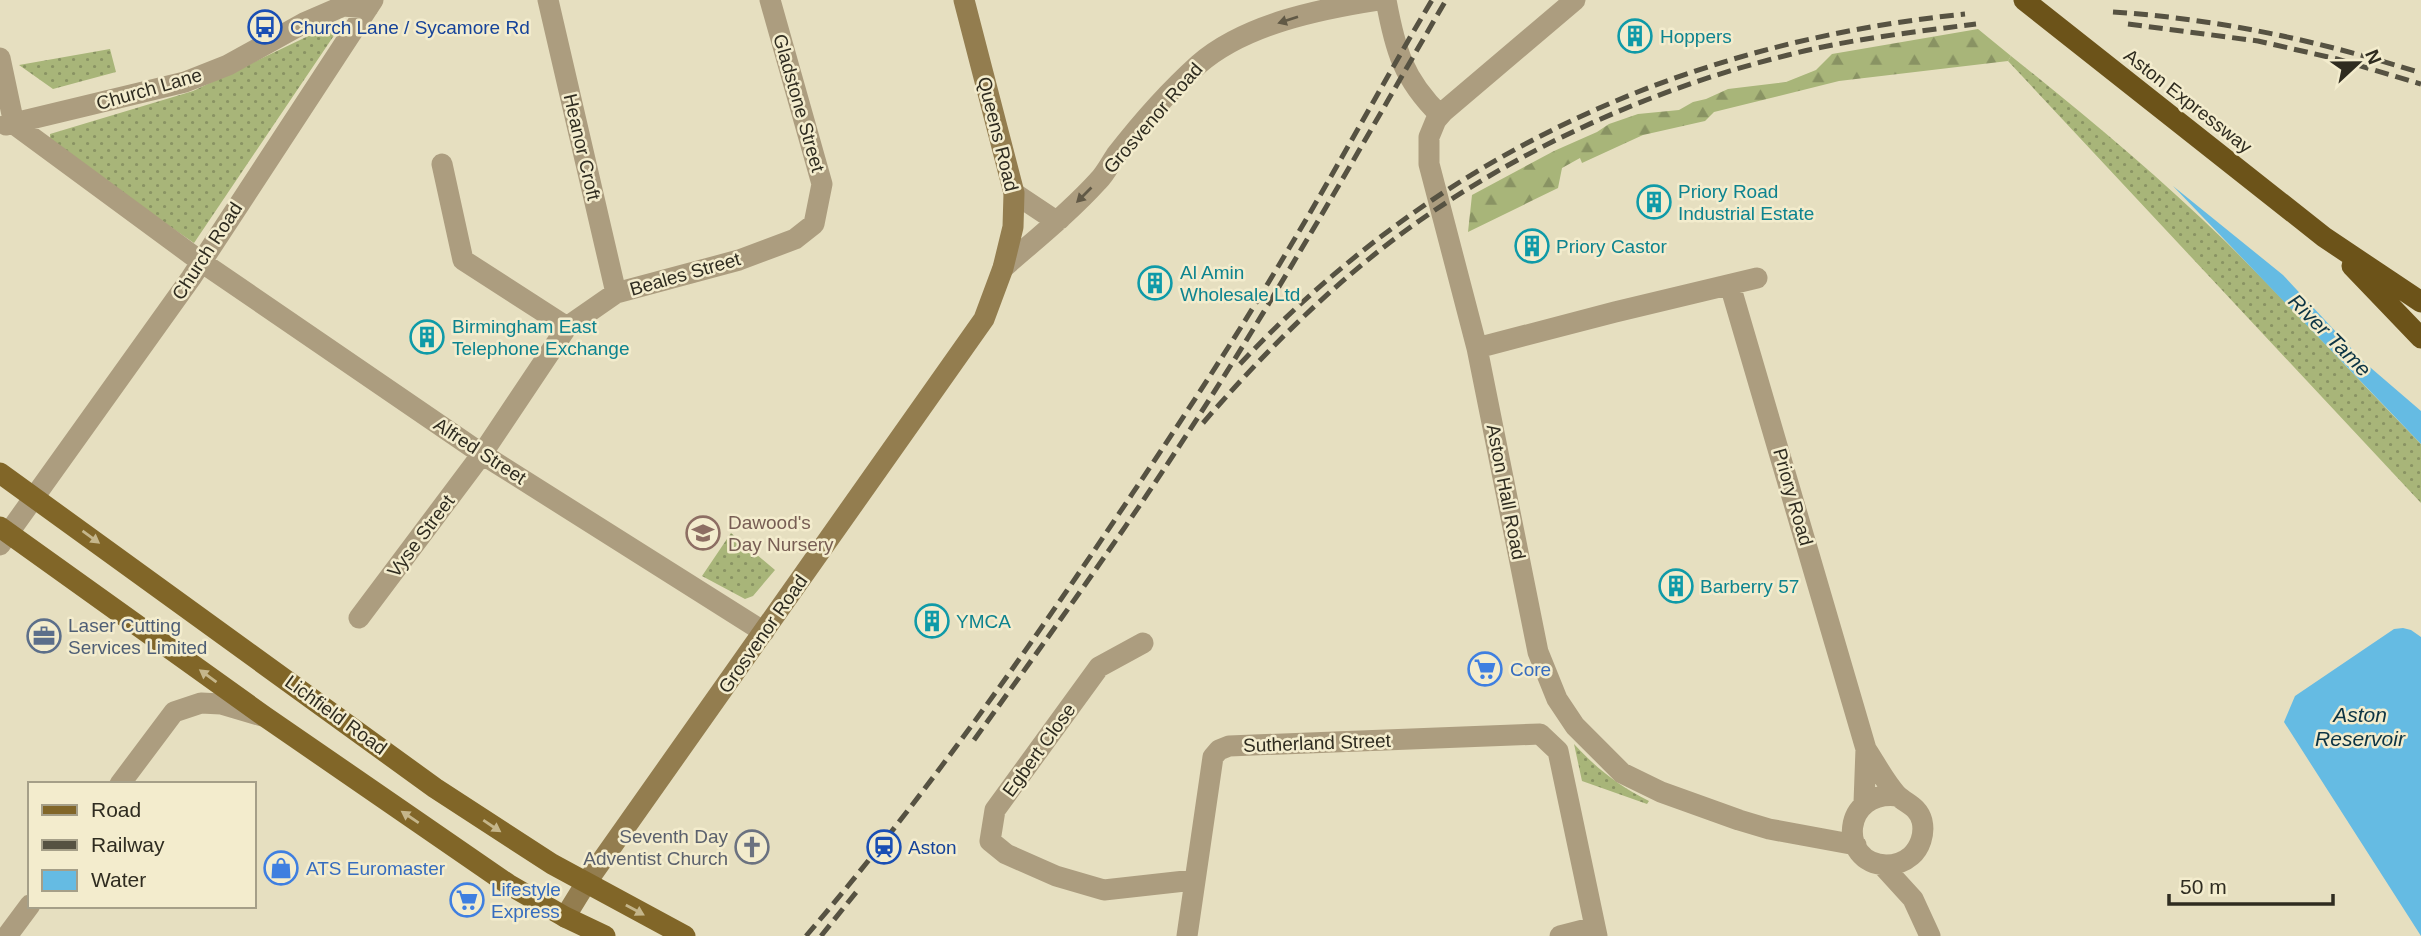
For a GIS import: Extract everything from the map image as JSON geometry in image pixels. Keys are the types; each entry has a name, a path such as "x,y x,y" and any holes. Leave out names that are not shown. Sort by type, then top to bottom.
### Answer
{"highway":[{"name":"Aston Expressway","path":"2024,0 2324,237 2421,302"},
{"name":"Aston Expressway","path":"2324,237 2421,338"}],"main road":[{"name":"Queens Road","path":"964,0 1014,193 1013,227 1003,268"},
{"name":"Grosvenor Road","path":"565,917 586,883 984,318 1003,268"},
{"name":"Lichfield Road","path":"0,473 435,788 506,836 685,936"},
{"path":"3,535 508,884 565,917 605,936"}],"street":[{"name":"Heanor Croft","path":"548,0 616,293"},
{"name":"Gladstone Street","path":"770,0 822,184 814,224 794,239"},
{"name":"Grosvenor Road","path":"1003,268 1060,219 1099,180 1160,104 1209,56 1275,24 1332,7 1378,0"},
{"path":"1386,0 1393,40 1404,69 1417,92 1440,115 1575,0"},
{"name":"Church Lane","path":"7,124 185,82 228,65 304,23 343,6 370,4"},
{"name":"Church Road","path":"3,535 35,497 191,278 370,4"},
{"path":"0,58 7,124"},
{"name":"Aston Hall Road","path":"1440,115 1429,137 1429,164 1477,348 1538,652 1557,699 1575,726 1622,773 1661,792 1759,826 1856,845 1862,855 1871,862 1882,865 1913,899 1930,936"},
{"name":"Alfred Street","path":"7,124 200,261 482,454 764,632"},
{"path":"442,164 463,260 567,327"},
{"path":"1014,193 1050,217 1060,219"},
{"name":"Beales Street","path":"482,454 567,327 616,293 739,260 794,239"},
{"path":"1477,348 1757,278"},
{"name":"Priory Road","path":"1730,285 1866,749 1898,796"},
{"name":"Vyse Street","path":"359,618 482,454"},
{"name":"Egbert Close","path":"1143,643 1099,667 995,810 990,841 1006,854 1043,870 1104,890 1194,880"},
{"path":"122,782 174,712 201,703 221,704 264,716"},
{"name":"Sutherland Street","path":"1187,936 1213,757 1219,750 1229,746 1539,734 1558,751 1596,932"},
{"name":"Priory Road","path":"1860,808 1866,749"},
{"path":"1817,836 1874,797 1886,794 1898,796"},
{"name":"Aston Hall Road","path":"1898,796 1908,801 1922,821 1920,844 1913,854 1913,899"},
{"path":"1856,845 1852,835 1860,808"},
{"path":"1882,865 1894,865 1913,854"},
{"path":"7,936 28,908"},
{"path":"1560,936 1596,932"}],"green space":[{"path":"325,28 335,34 194,243 50,144 50,134 193,91"},
{"path":"1978,29 2011,56 2008,61 1839,81 1714,112 1705,121 1643,135 1582,163 1580,158 1562,168 1558,188 1468,232 1472,195 1609,124 1638,114 1679,110 1728,89 1786,82 1816,70 1832,54"},
{"path":"110,49 116,72 53,89 19,65"},
{"path":"2011,56 2120,146 2225,241 2421,444 2421,503 2008,61"},
{"path":"731,533 775,570 753,596 745,599 702,576"},
{"path":"1574,744 1609,776 1649,801 1647,804 1582,781"}],"water":[{"name":"River Tame","path":"2173,186 2283,275 2364,362 2421,411 2421,444"},
{"name":"Aston Reservoir","path":"2403,628 2421,637 2421,936 2284,722 2295,696 2394,629"}],"railway":[{"path":"806,936 885,840 961,740 1127,502 1261,295 1432,0"},
{"path":"974,740 1106,555 1201,413 1340,183 1446,0"},
{"path":"2113,12 2192,20 2269,33 2421,73"},
{"path":"1240,364 1316,290 1396,225 1481,169 1570,122 1663,82 1760,52 1861,29 1965,14"},
{"path":"1203,423 1252,368 1360,266 1461,193 1550,143 1643,101 1739,68 1882,36 1976,24"},
{"path":"2128,24 2258,41 2337,59 2421,84"},
{"path":"821,936 858,890"}],"place":[{"name":"Church Lane / Sycamore Rd","path":"265,27"},
{"name":"Hoppers","path":"1635,36"},
{"name":"Priory Road Industrial Estate","path":"1654,202"},
{"name":"Priory Castor","path":"1532,246"},
{"name":"Al Amin Wholesale Ltd","path":"1155,283"},
{"name":"Birmingham East Telephone Exchange","path":"427,337"},
{"name":"Dawood's Day Nursery","path":"703,533"},
{"name":"Barberry 57","path":"1676,586"},
{"name":"YMCA","path":"932,621"},
{"name":"Laser Cutting Services Limited","path":"44,636"},
{"name":"Core","path":"1485,669"},
{"name":"Seventh Day Adventist Church","path":"752,847"},
{"name":"Aston","path":"884,847"},
{"name":"ATS Euromaster","path":"281,868"},
{"name":"Lifestyle Express","path":"467,900"}]}
